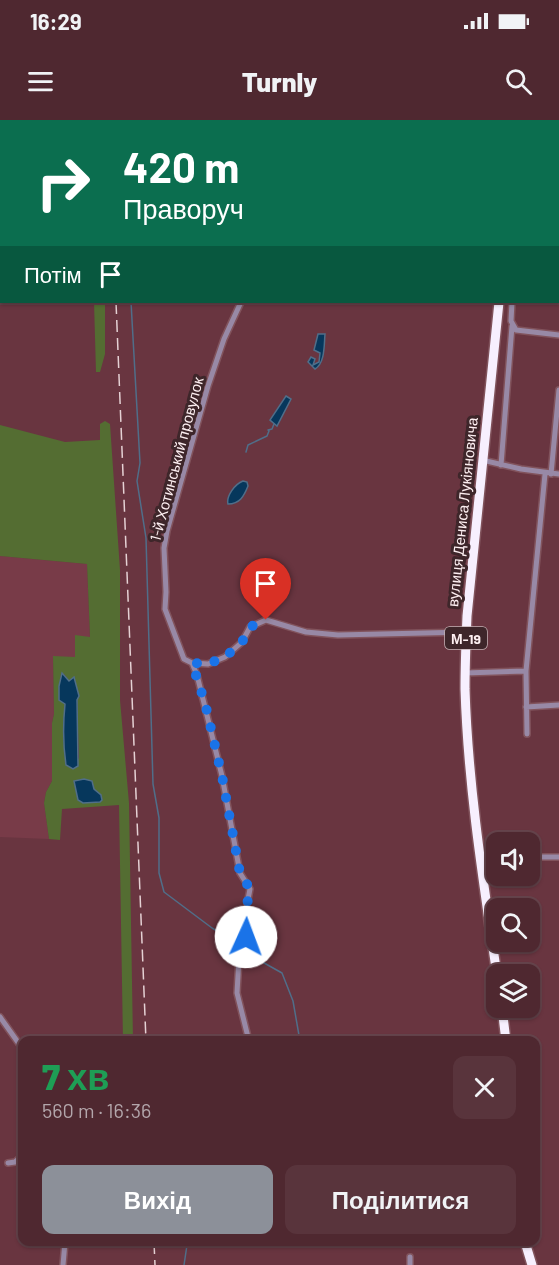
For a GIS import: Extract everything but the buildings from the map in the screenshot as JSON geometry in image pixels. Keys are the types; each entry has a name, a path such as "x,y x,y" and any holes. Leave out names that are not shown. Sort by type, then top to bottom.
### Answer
{"highway":[{"name":"вулиця Дениса Лукіяновича","path":"495,964 480,859 467,726 465,673 482,460 499,303"},
{"path":"503,1018 505,1036"},
{"path":"526,1246 532,1265"}],"street":[{"name":"1-й Хотинський провулок","path":"241,303 224,339 208,386 172,511 164,548 165,609 184,659 192,663 205,703 222,776 240,873 250,889 245,915 246,937 239,958 237,993 248,1036"},
{"path":"501,465 512,303"},
{"path":"512,326 520,332 559,335"},
{"path":"527,734 526,671 559,390"},
{"path":"482,460 548,474 559,474"},
{"path":"192,663 208,664 225,657 242,642 250,627 266,620 306,632 338,635 467,632"},
{"path":"465,673 526,671"},
{"path":"526,707 559,705"},
{"path":"540,857 559,857"},
{"path":"480,859 486,859"},
{"path":"0,1017 18,1042"},
{"path":"8,1163 18,1159"},
{"path":"63,1265 65,1246"},
{"path":"410,1257 410,1265"}],"shaded area":[{"path":"0,556 87,564 90,638 76,657 53,657 52,781 46,792 44,803 49,839 0,837"}],"green space":[{"path":"94,303 105,303 105,354 100,372 96,372"},
{"path":"105,421 110,424 120,570 120,700 129,803 133,1036 123,1036 119,805 62,809 60,840 49,839 44,803 46,792 52,781 53,656 75,657 75,635 90,637 87,564 0,556 0,425 65,442 100,440 100,424","holes":["61,674 64,674 69,681 72,680 79,696 77,699 79,759 65,746 65,704 59,686"]}],"water":[{"path":"318,334 325,334 324,349 321,363 315,369 308,362 311,357 315,359 313,365 319,362 320,353 314,350"},
{"path":"286,396 291,399 277,426 270,420"},
{"path":"243,481 247,482 248,486 243,496 236,503 228,504 228,497"},
{"path":"62,673 69,681 74,677 79,696 77,700 78,766 73,769 66,765 65,757 65,704 59,700"},
{"path":"84,779 92,781 94,789 101,795 100,802 83,803 78,800 74,781"}],"waterway":[{"path":"131,303 140,463 137,481 146,538 153,784 159,818 159,873 164,892 212,928 240,945"},
{"path":"246,452 248,445 267,436 268,430 272,429 274,424"},
{"path":"244,948 257,959 282,973 293,1001 299,1036"},
{"path":"184,1265 187,1246"}],"railway":[{"path":"116,303 146,1036"},
{"path":"154,1246 155,1265"}],"route":[{"path":"246,937 245,915 250,889 240,873 222,776 205,703 192,663 208,664 225,657 242,642 250,627 266,620"}]}
